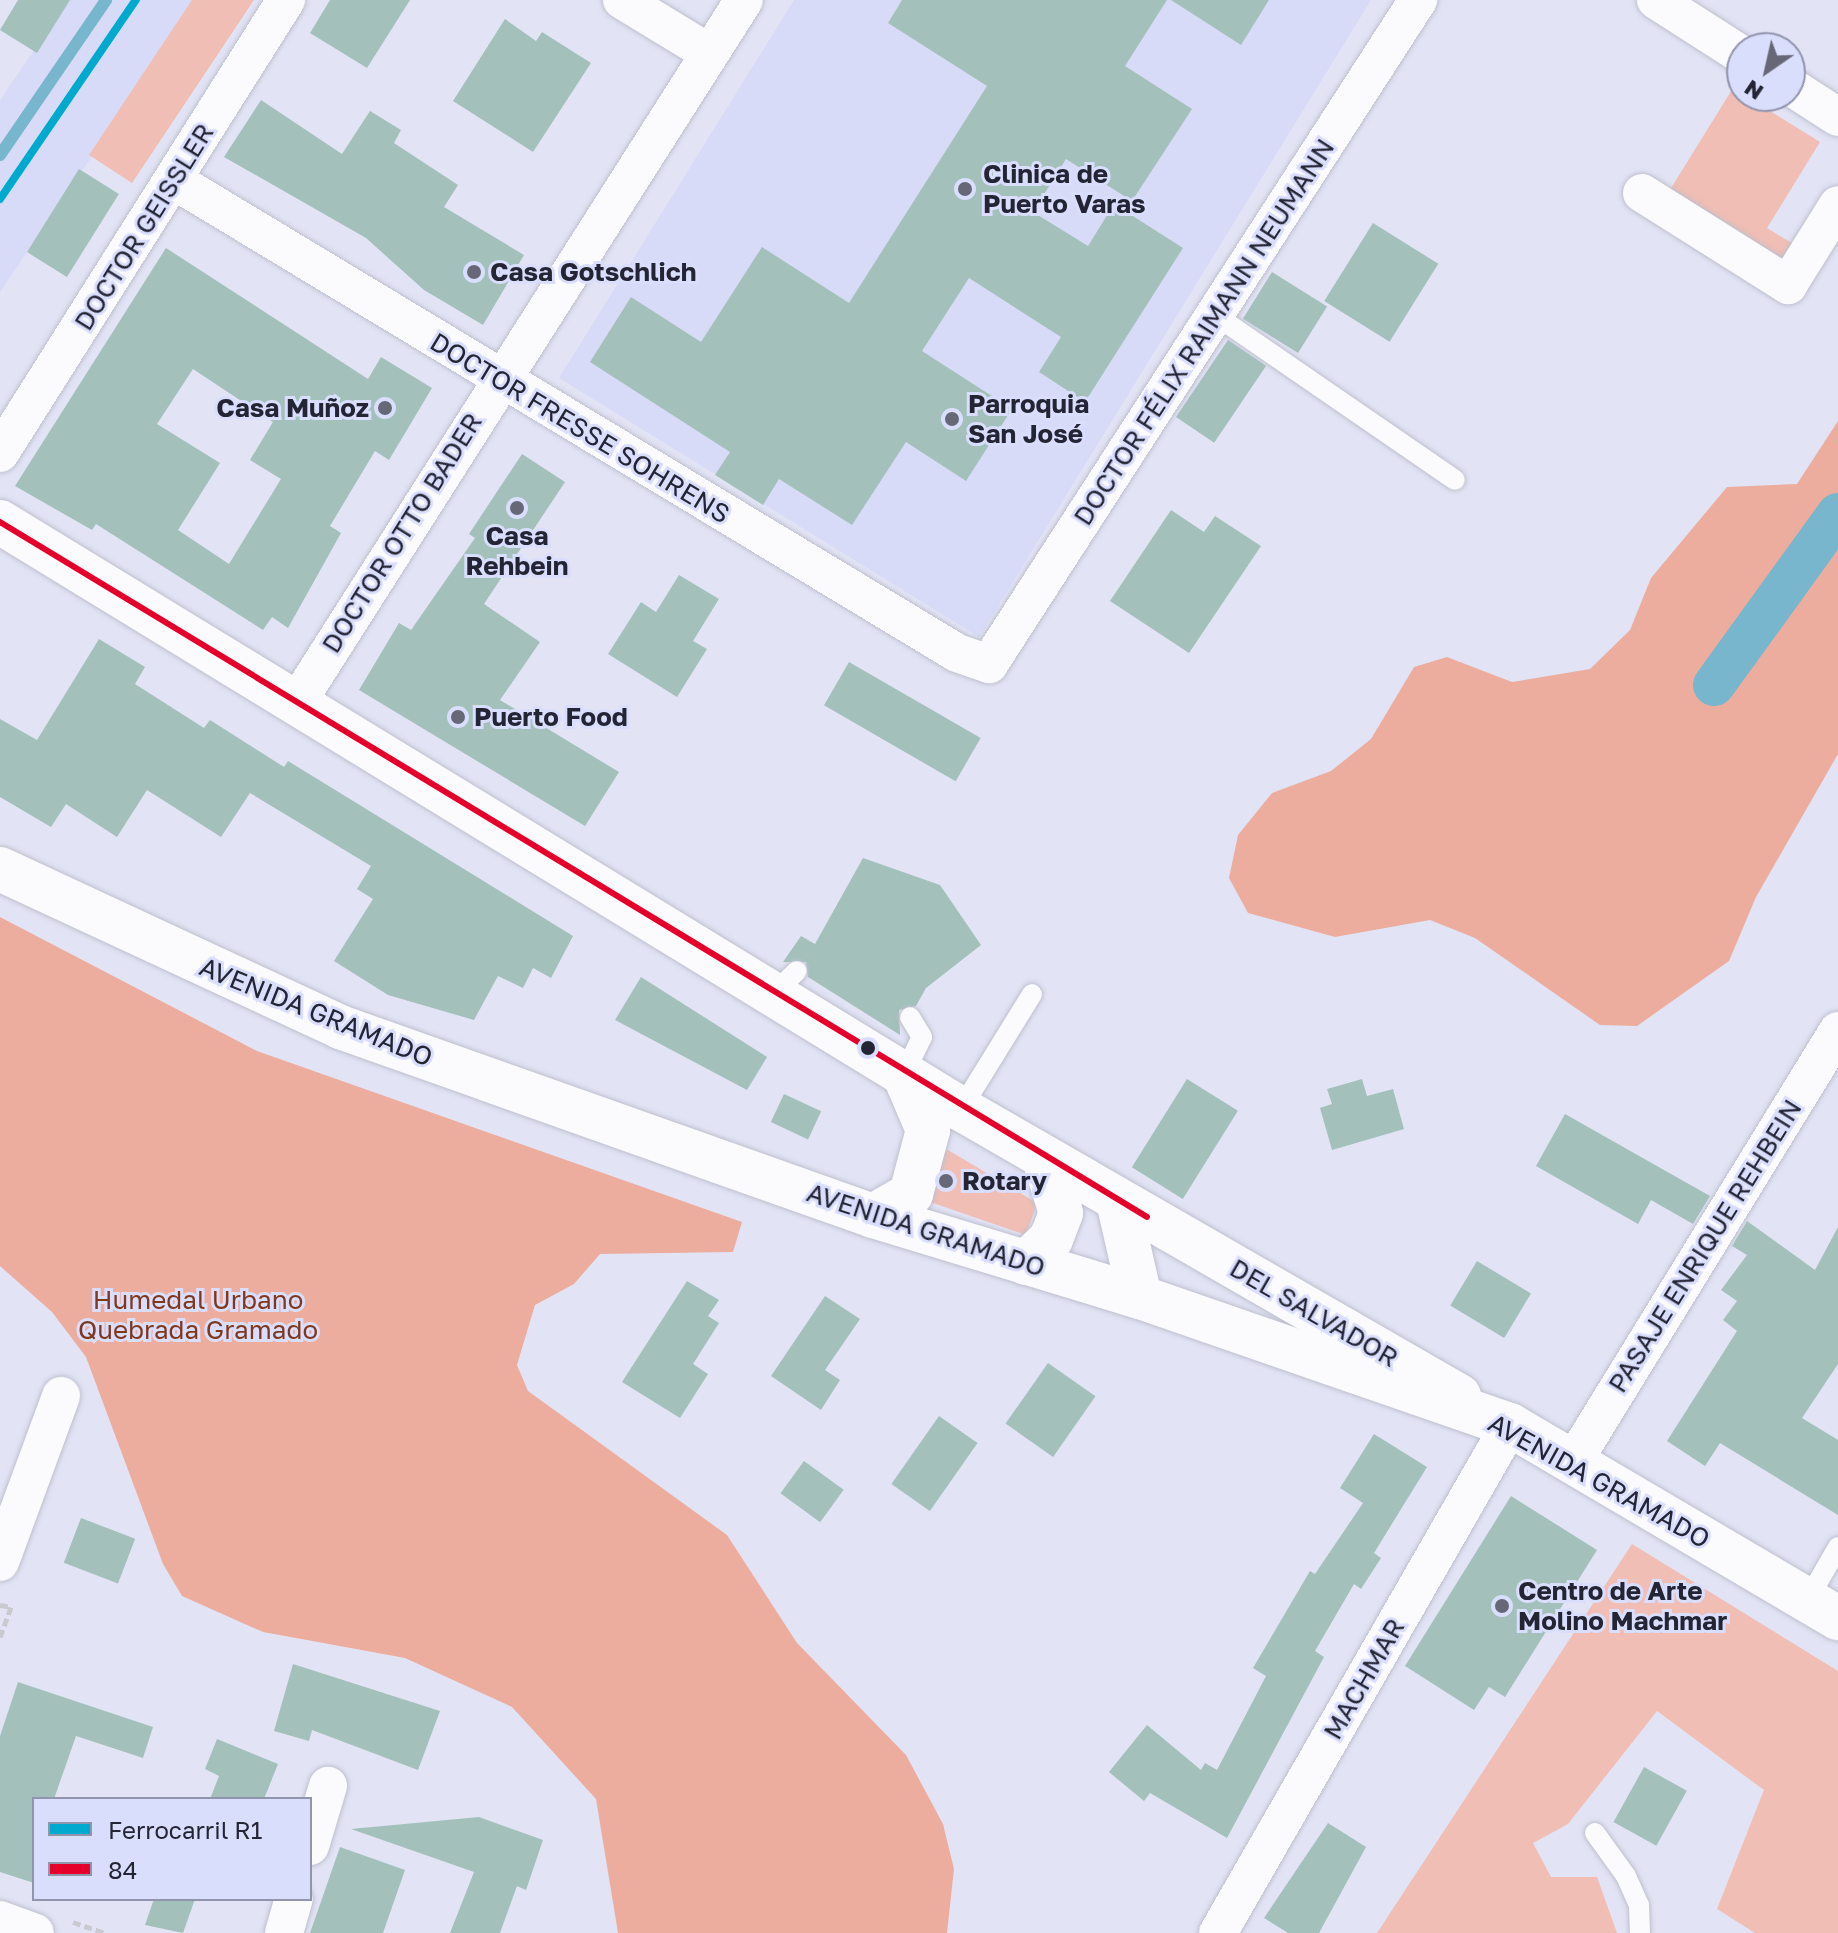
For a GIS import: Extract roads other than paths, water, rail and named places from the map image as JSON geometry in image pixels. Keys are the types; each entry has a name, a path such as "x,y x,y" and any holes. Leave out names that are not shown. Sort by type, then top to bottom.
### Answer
{"main road":[{"name":"DEL SALVADOR","path":"0,522 296,704 785,982 904,1074 1044,1159 1510,1425"},
{"name":"AVENIDA GRAMADO","path":"0,869 340,1027 873,1216 1140,1297 1510,1425 1823,1609"},
{"path":"873,1216 911,1194 928,1130 904,1074"},
{"path":"1026,1263 1051,1239 1061,1213 1044,1159"},
{"path":"1118,1201 1140,1297"}],"street":[{"name":"DOCTOR GEISSLER","path":"0,453 175,181 286,0"},
{"path":"622,0 709,53"},
{"name":"DOCTOR OTTO BADER","path":"296,704 498,379 744,0"},
{"name":"DOCTOR FÉLIX RAIMANN NEUMANN","path":"989,664 1418,0"},
{"path":"1656,0 1726,45"},
{"path":"1806,96 1838,117"},
{"name":"DOCTOR FRESSE SOHRENS","path":"175,181 498,379 957,653 989,664"},
{"path":"1642,193 1788,285 1838,205"},
{"name":"PASAJE ENRIQUE REHBEIN","path":"1573,1462 1838,1031"},
{"path":"0,1562 61,1396"},
{"name":"MACHMAR","path":"1218,1933 1510,1425"},
{"path":"312,1839 328,1786"},
{"path":"284,1933 293,1901"},
{"path":"0,1920 35,1933"}],"lane":[{"path":"1215,315 1455,480"},
{"path":"961,1109 1032,994"},
{"path":"904,1074 922,1037 910,1017"},
{"path":"1823,1609 1838,1547"},
{"path":"1595,1833 1626,1876 1639,1905 1640,1933"}],"waterway":[{"path":"0,155 106,0"},
{"path":"1714,685 1838,514"}],"rail line":[{"name":"R1","path":"0,199 136,0"}],"place":[{"name":"Clinica de Puerto Varas","path":"965,189"},
{"name":"Casa Gotschlich","path":"474,272"},
{"name":"Casa Muñoz","path":"385,408"},
{"name":"Parroquia San José","path":"952,419"},
{"name":"Casa Rehbein","path":"517,508"},
{"name":"Puerto Food","path":"458,717"},
{"name":"Rotary","path":"946,1181"},
{"name":"Centro de Arte Molino Machmar","path":"1502,1606"}],"park label":[{"name":"Humedal Urbano Quebrada Gramado","path":"198,1315"}]}
